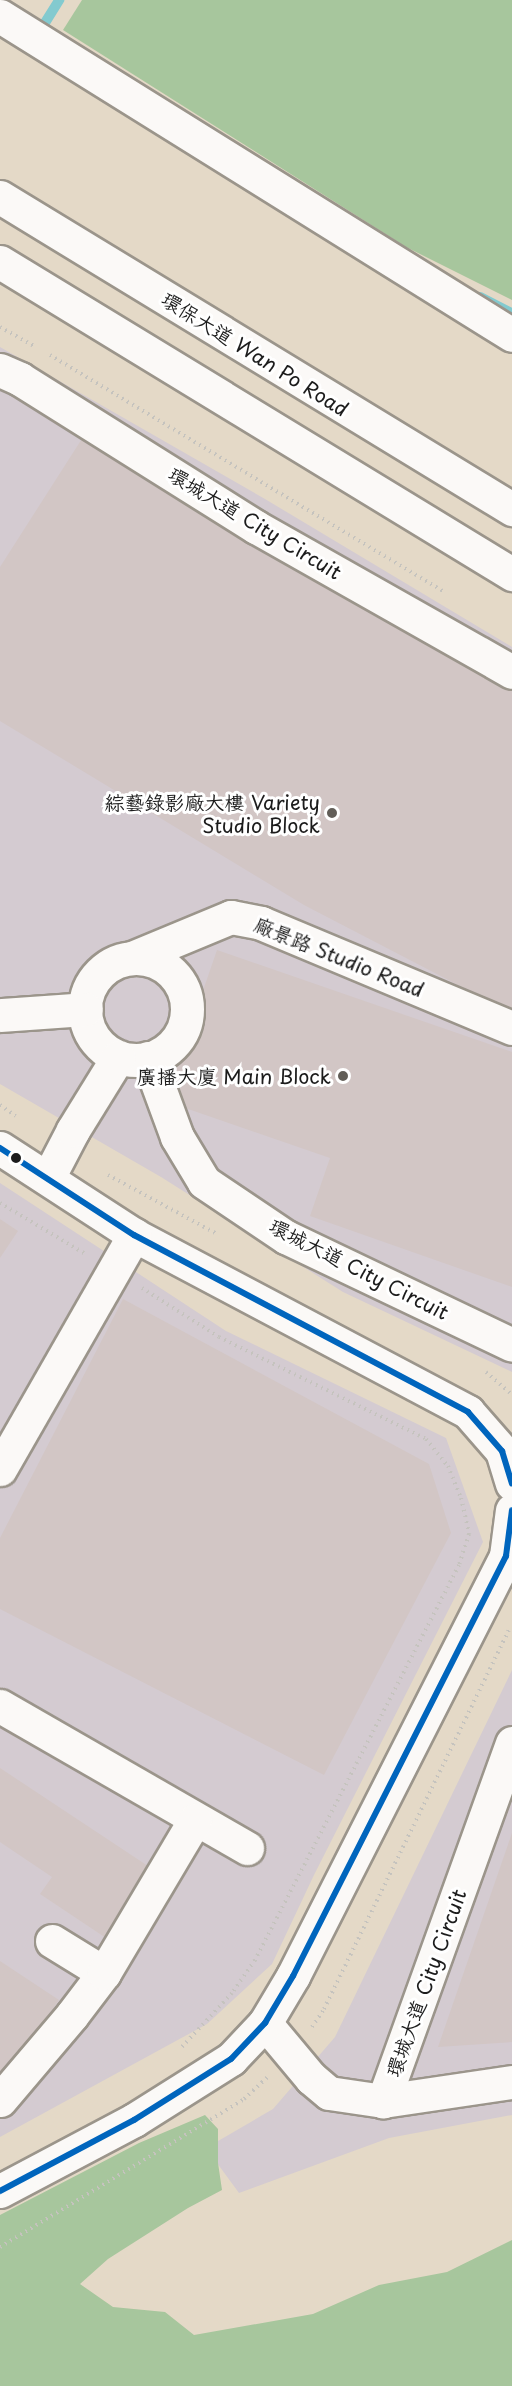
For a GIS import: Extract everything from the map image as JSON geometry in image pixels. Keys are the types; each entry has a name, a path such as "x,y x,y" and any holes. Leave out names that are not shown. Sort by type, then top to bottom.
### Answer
{"street":[{"path":"0,16 512,334"},
{"name":"環保大道 Wan Po Road","path":"0,197 512,509"},
{"path":"0,262 512,574"},
{"name":"環城大道 City Circuit","path":"0,370 20,379 256,527 512,672"},
{"name":"廠景路 Studio Road","path":"132,958 231,917 261,922 512,1028"},
{"path":"132,958 150,961 167,969 182,988 186,1000 184,1026 179,1037 160,1054 133,1058 104,1049 94,1038 87,1024 86,1009 89,991 99,974 120,961 132,958"},
{"path":"0,1015 86,1009"},
{"path":"48,1178 73,1130 133,1058"},
{"name":"環城大道 City Circuit","path":"133,1058 204,1182 286,1237 512,1345"},
{"path":"0,1148 134,1235 468,1412 502,1451 512,1483"},
{"path":"0,1469 134,1235"},
{"path":"0,2191 154,2108 231,2059 265,2023 293,1976 506,1556 512,1510"},
{"path":"0,1706 247,1848"},
{"name":"環城大道 City Circuit","path":"512,1743 383,2101 512,2082"},
{"path":"0,2100 72,2015 104,1973 195,1820"},
{"path":"52,1941 104,1973"},
{"path":"265,2023 311,2078 329,2092 383,2101"}],"path":[{"path":"0,327 452,597"},
{"path":"0,1203 114,1270 219,1337 426,1439 448,1466 461,1498 469,1534 459,1565 255,1960 232,1993 181,2048 171,2055"}],"shaded area":[{"path":"0,347 265,499 512,647 512,1372 343,1292 161,1177 0,1084"},
{"path":"0,1183 226,1331 446,1438 483,1542 314,1875 272,1964 207,2024 0,2137"},
{"path":"512,1670 512,2115 389,2138 239,2193 206,2148 273,2109 335,2037"}],"green space":[{"path":"82,0 512,0 512,300 406,247 63,30"},
{"path":"205,2115 218,2129 218,2163 222,2190 188,2208 108,2259 80,2284 113,2307 165,2312 194,2335 313,2314 379,2285 447,2272 512,2240 512,2386 0,2386 0,2215 139,2143"}],"building":[{"name":"綜藝錄影廠大樓 Variety Studio Block","path":"85,434 512,686 512,1013 304,905 0,721 0,567"},
{"name":"廣播大廈 Main Block","path":"217,950 512,1052 512,1287 310,1216 330,1158 165,1101"},
{"path":"0,1219 18,1231 0,1258"},
{"path":"123,1299 429,1464 451,1533 324,1775 0,1609 0,1538"},
{"path":"0,1768 154,1870 109,1940 40,1894 52,1877 0,1842"},
{"path":"512,1833 512,2042 438,2047"},
{"path":"0,1961 59,2000 0,2086"}],"waterway":[{"path":"43,26 59,0"},
{"path":"480,297 512,313"}],"transit line":[{"path":"0,1148 134,1235 468,1412 502,1451 512,1483"},
{"path":"0,2191 134,2120 231,2059 265,2023 293,1976 506,1556 512,1510"}],"place":[{"name":"綜藝錄影廠大樓 Variety Studio Block","path":"332,813"},
{"name":"廣播大廈 Main Block","path":"343,1076"}]}
